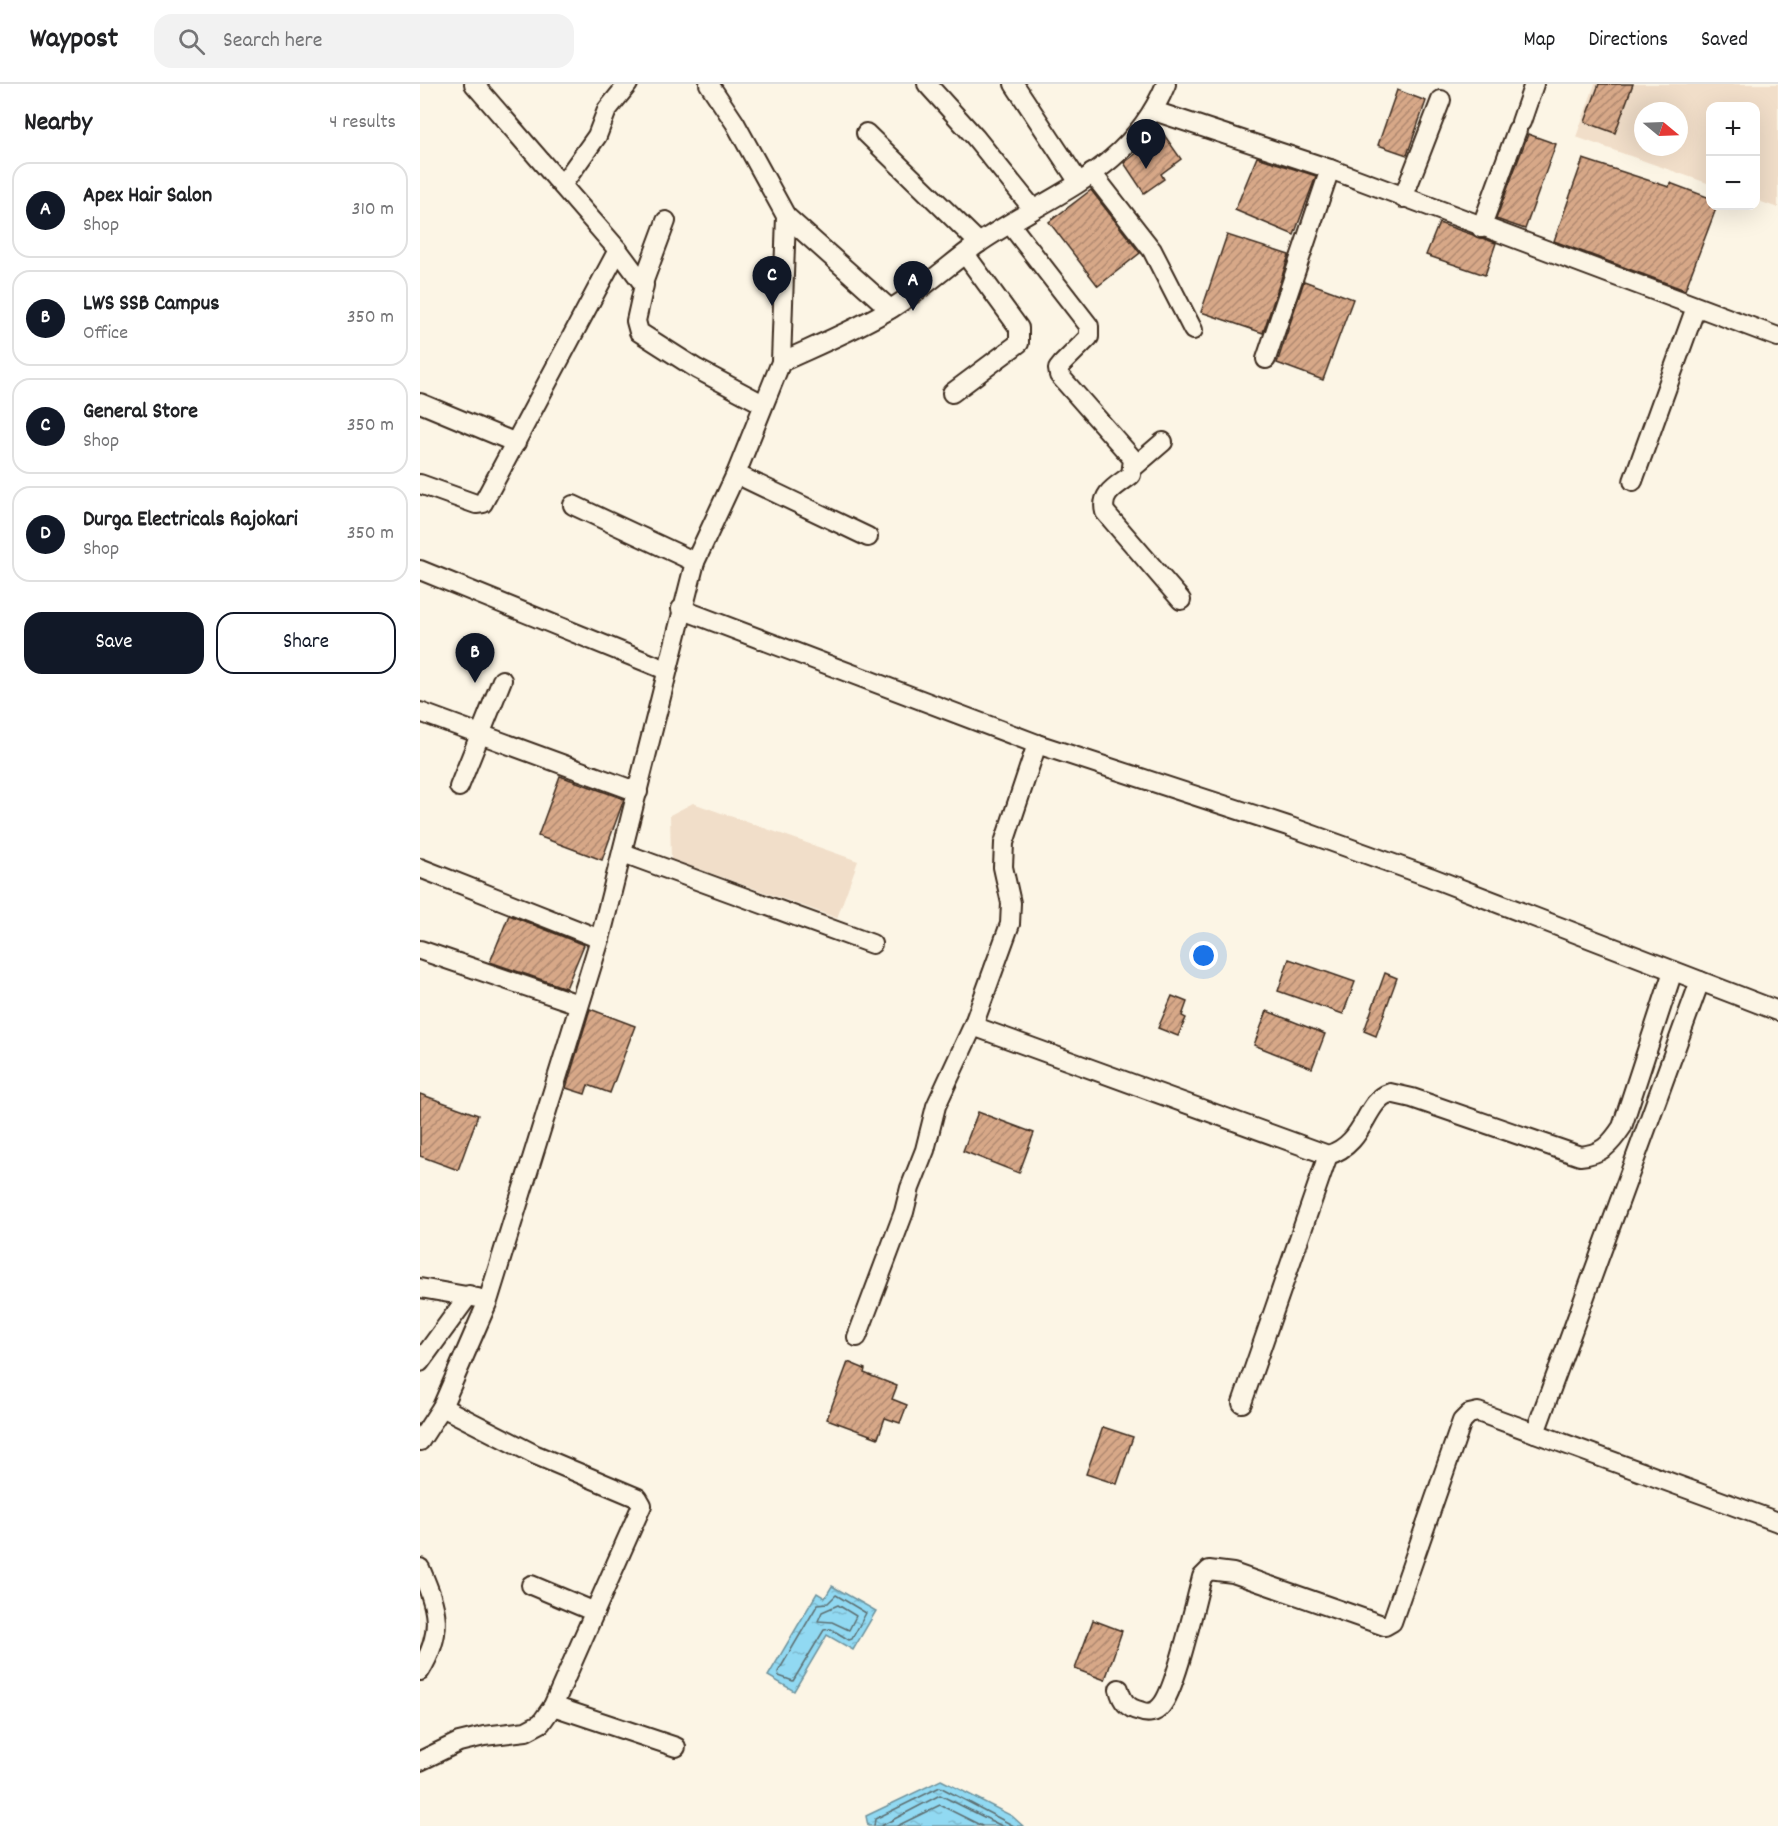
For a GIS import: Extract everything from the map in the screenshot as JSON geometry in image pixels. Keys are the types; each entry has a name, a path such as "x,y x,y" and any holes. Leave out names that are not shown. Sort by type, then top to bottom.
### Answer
{"street":[{"path":"474,84 562,184 643,283 645,290 636,321 639,332 698,369 763,404"},
{"path":"562,184 597,136 607,110 628,84"},
{"path":"709,84 735,123 786,216 890,309"},
{"path":"927,84 975,137 1033,209"},
{"path":"1014,84 1085,177 1138,229 1152,250 1193,330"},
{"path":"781,362 890,309 972,249 1085,177 1124,149 1154,111 1166,84"},
{"path":"1481,228 1533,84"},
{"path":"1403,198 1441,100"},
{"path":"1154,111 1330,169 1481,228 1778,338"},
{"path":"866,133 972,249 1019,328 1019,343 952,393"},
{"path":"1266,359 1330,169"},
{"path":"420,1441 442,1407 488,1301 578,1004 600,939 638,792 681,609 695,562 736,474 781,362 786,216"},
{"path":"643,283 666,221"},
{"path":"1010,224 1089,326 1089,338 1062,364 1058,369 1059,375 1134,459 1131,476 1106,495 1102,502 1105,512 1181,600"},
{"path":"420,484 482,504 618,250"},
{"path":"1633,481 1696,307"},
{"path":"420,403 516,443"},
{"path":"1134,467 1163,442"},
{"path":"736,474 868,537"},
{"path":"573,505 695,562"},
{"path":"420,570 666,670"},
{"path":"681,609 1037,744 1365,854 1778,1011"},
{"path":"459,787 502,680"},
{"path":"420,712 638,792"},
{"path":"857,1337 925,1150 936,1106 973,1026 1010,924 1011,903 1003,867 1004,843 1037,744"},
{"path":"622,853 872,944"},
{"path":"420,868 600,939"},
{"path":"420,950 578,1004"},
{"path":"973,1026 1328,1155 1350,1145 1377,1102 1390,1093 1412,1098 1564,1152 1580,1156 1595,1155 1609,1146 1622,1127 1673,971"},
{"path":"1535,1434 1700,981"},
{"path":"1242,1403 1328,1155"},
{"path":"420,1288 469,1295 488,1301"},
{"path":"420,1362 469,1295"},
{"path":"420,1761 459,1742 484,1736 526,1731 541,1723 553,1706 642,1505 641,1500 536,1455 442,1407"},
{"path":"1119,1689 1121,1699 1134,1710 1154,1712 1161,1707 1174,1676 1202,1577 1209,1570 1233,1573 1385,1626 1392,1622 1465,1418 1478,1412 1778,1522"},
{"path":"420,1568 436,1606 437,1619 425,1663 420,1671"},
{"path":"531,1585 595,1612"},
{"path":"553,1706 676,1747"}],"shaded area":[{"path":"1595,84 1778,84 1778,208 1760,201 1760,102 1706,102 1706,183 1576,137"},
{"path":"693,803 858,861 837,918 671,859 670,815"}],"water":[{"path":"832,1586 876,1611 853,1650 827,1635 794,1691 768,1676 817,1593 825,1598"},
{"path":"941,1780 1012,1816 1023,1826 868,1826 866,1816"}],"building":[{"path":"1599,84 1633,84 1615,133 1585,122"},
{"path":"1397,90 1426,101 1407,155 1378,145"},
{"path":"1160,129 1181,159 1161,174 1164,179 1144,193 1124,163 1148,144 1145,140"},
{"path":"1528,134 1556,144 1525,229 1496,219"},
{"path":"1257,157 1316,176 1294,235 1235,210"},
{"path":"1583,159 1669,187 1670,183 1706,196 1706,210 1715,210 1685,290 1554,241"},
{"path":"1091,190 1140,253 1098,286 1049,222"},
{"path":"1439,223 1496,243 1485,275 1426,255"},
{"path":"1227,235 1289,255 1263,333 1201,312"},
{"path":"1304,281 1353,299 1323,380 1277,363"},
{"path":"560,776 624,799 602,860 538,836"},
{"path":"509,915 584,945 566,988 490,962"},
{"path":"1289,959 1355,982 1343,1014 1278,991"},
{"path":"1385,973 1397,978 1376,1036 1364,1031"},
{"path":"1172,996 1187,1002 1182,1016 1186,1018 1178,1036 1158,1028"},
{"path":"590,1009 635,1026 610,1093 588,1085 585,1094 566,1088"},
{"path":"1267,1011 1325,1034 1312,1068 1254,1045"},
{"path":"420,1094 478,1115 458,1170 420,1156"},
{"path":"978,1112 1034,1133 1019,1173 963,1151"},
{"path":"848,1362 865,1369 864,1373 897,1386 892,1399 907,1405 900,1423 885,1418 878,1438 827,1419"},
{"path":"1103,1427 1133,1437 1117,1484 1086,1474"},
{"path":"1093,1620 1122,1631 1105,1680 1075,1669"}],"place":[{"name":"Durga Electricals Rajokari","path":"1146,169"},
{"name":"General Store","path":"772,306"},
{"name":"Apex Hair Salon","path":"913,311"},
{"name":"LWS SSB Campus","path":"475,683"}]}
